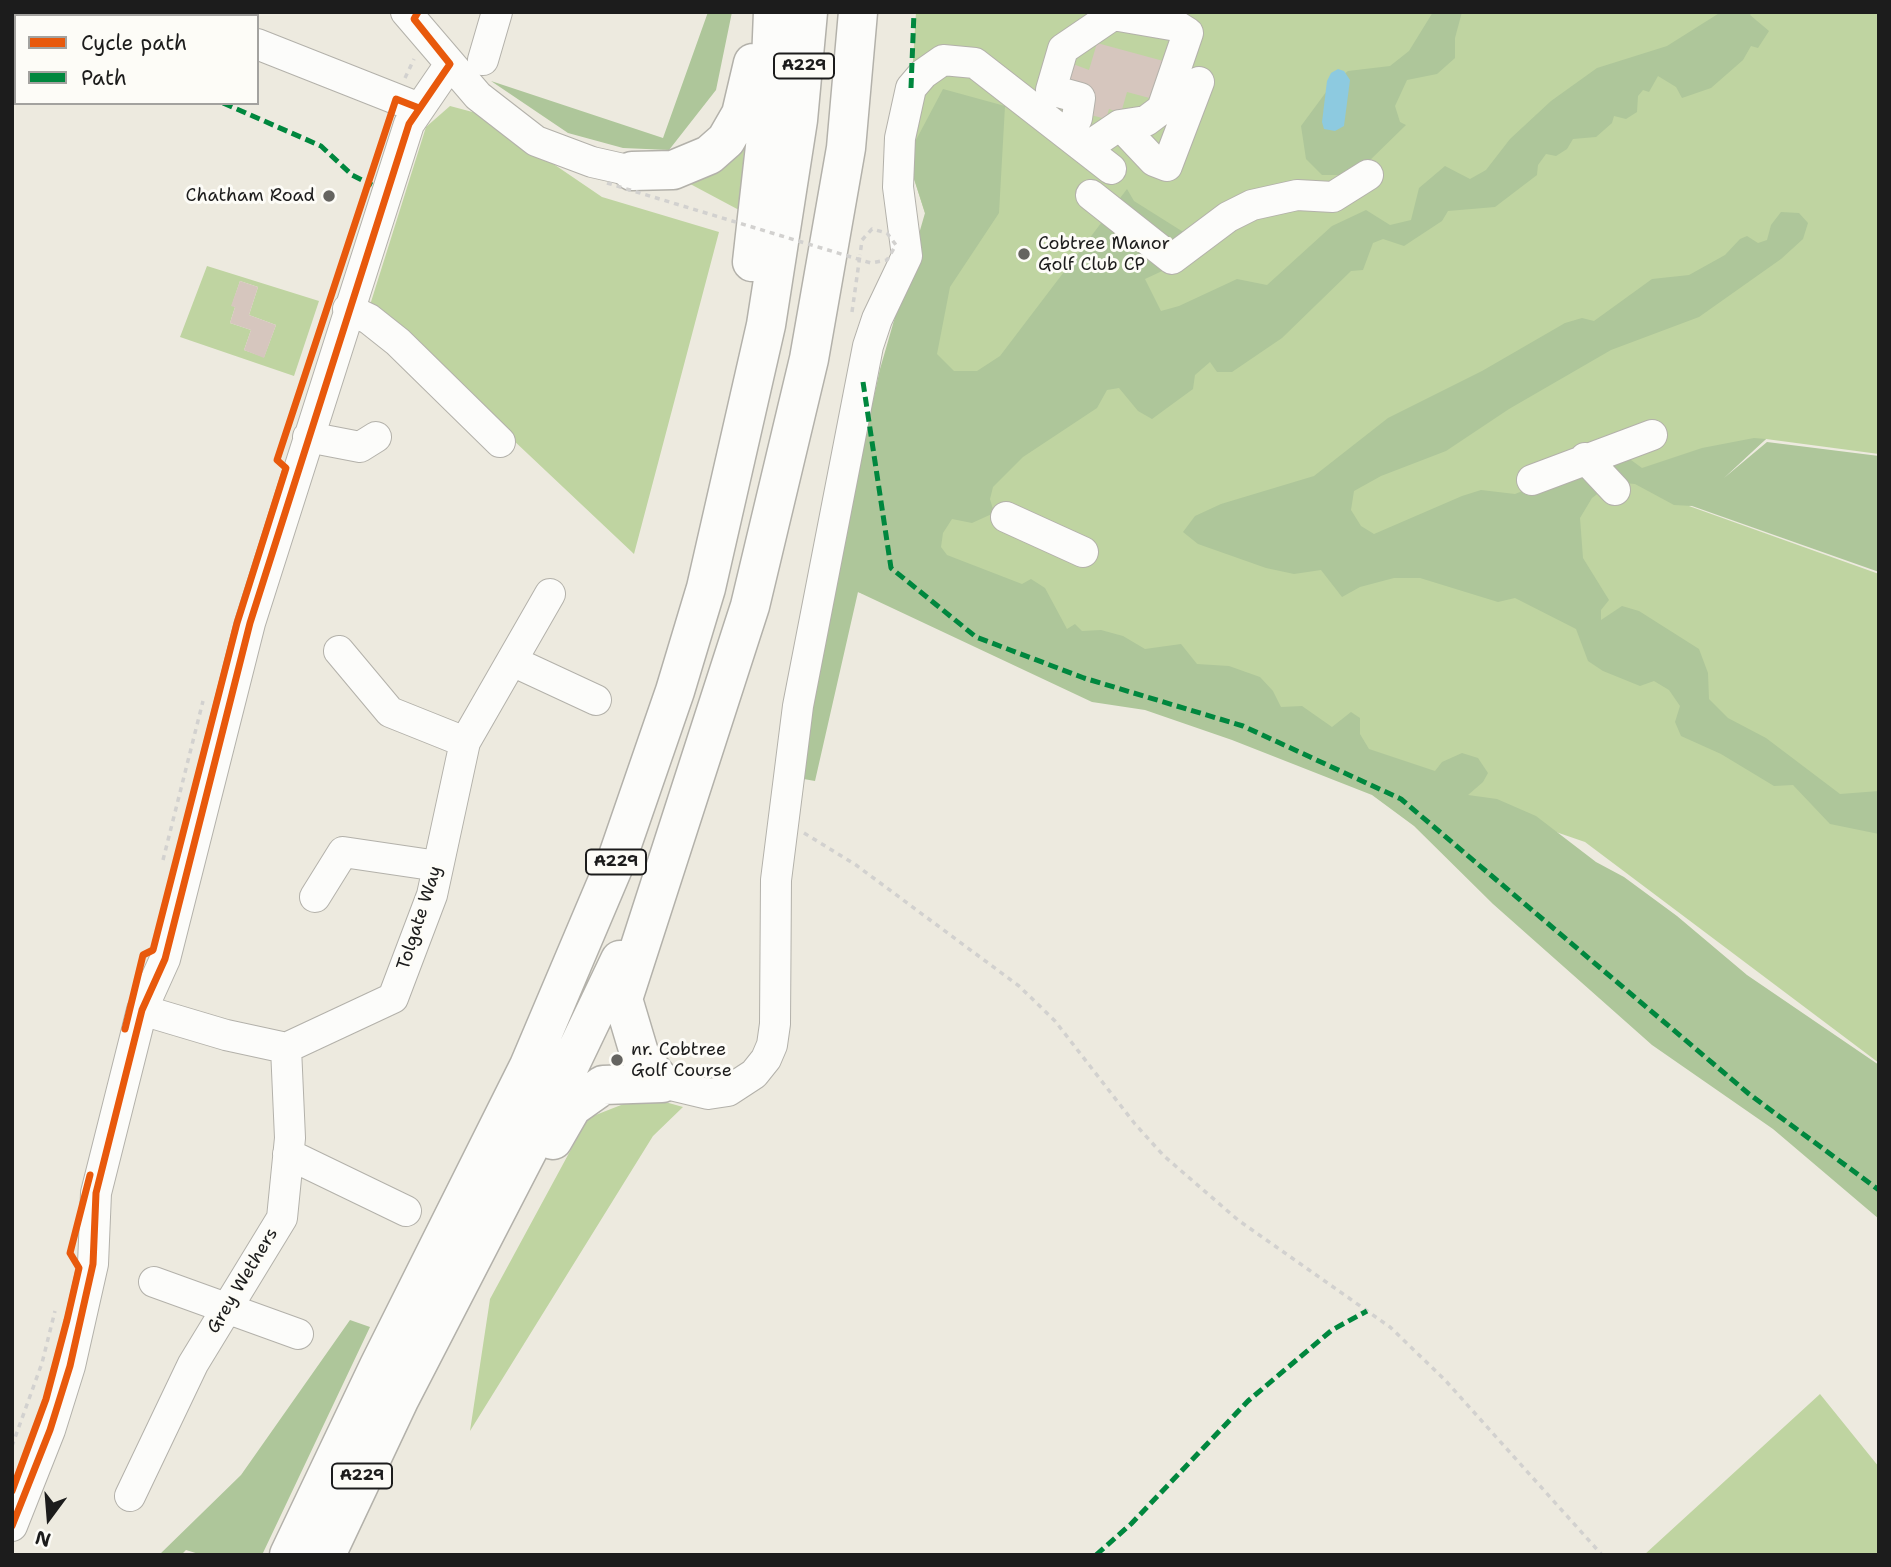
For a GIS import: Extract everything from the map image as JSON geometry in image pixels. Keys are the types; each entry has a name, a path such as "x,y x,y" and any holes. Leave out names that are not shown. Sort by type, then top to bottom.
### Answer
{"highway":[{"path":"620,177 673,170 709,155 726,140 741,114 752,79 759,12"},
{"path":"723,518 769,111 773,12"},
{"name":"A229","path":"289,1555 379,1366 529,1066 618,856 670,704 706,588 766,325 798,120 808,12"},
{"name":"A229","path":"326,1555 400,1398 544,1119 644,909 679,824 750,606 809,359 846,148 858,12"},
{"path":"662,1083 640,1056 623,999 679,824"},
{"path":"400,1398 467,1296 572,1107 603,1085 662,1083"}],"street":[{"path":"484,60 497,12"},
{"path":"1111,14 1177,26 1188,33 1162,109 1146,121 1120,125 1077,142 1080,98 1051,90 1063,50 1111,14"},
{"path":"413,15 478,96 536,141 592,162 620,177"},
{"path":"259,45 407,104"},
{"path":"662,1083 708,1094 728,1091 754,1074 766,1059 775,1024 776,880 798,706 868,346 877,319 907,256 898,187 900,138 911,88 923,74 943,60 975,63 1111,169"},
{"path":"407,104 450,64"},
{"path":"1120,125 1154,161 1171,169 1199,82"},
{"path":"12,1525 50,1430 70,1366 93,1264 96,1193 142,1010 165,959 243,650 385,191 409,124 407,104"},
{"path":"1091,195 1172,259 1228,217 1252,205 1297,195 1333,197 1368,175"},
{"path":"348,309 369,319 398,342 500,442"},
{"path":"1532,480 1585,458 1653,435"},
{"path":"308,436 360,447 376,437"},
{"path":"1585,458 1615,490"},
{"path":"1006,517 1083,552"},
{"name":"Tolgate Way","path":"286,1048 393,998 432,895 465,742 550,594"},
{"path":"339,651 390,712 465,742"},
{"path":"512,661 596,700"},
{"path":"315,897 343,852 438,866"},
{"path":"142,1010 226,1035 286,1048"},
{"name":"Grey Wethers","path":"130,1496 193,1364 282,1218 288,1154 286,1048"},
{"path":"288,1154 406,1211"},
{"path":"154,1282 298,1334"}],"path":[{"path":"407,104 417,51"},
{"path":"620,177 871,263 887,260 896,245 887,233 872,229 862,240 860,255"},
{"path":"784,821 856,865 1019,986 1055,1021 1135,1124 1164,1156 1238,1220 1390,1327 1446,1380 1602,1555"},
{"path":"12,1446 42,1363 58,1302"}],"green space":[{"path":"708,12 732,12 716,90 669,150 623,148 568,133 491,81 663,138"},
{"path":"916,12 1879,12 1879,454 1766,439 1689,506 1879,574 1879,1063 1585,842 858,592 931,232 907,157"},
{"path":"1433,12 1462,12 1455,38 1455,58 1437,74 1407,80 1395,106 1400,122 1406,125 1366,164 1346,175 1322,175 1306,159 1301,126 1332,84 1348,71 1390,66 1409,51"},
{"path":"1721,12 1752,12 1750,15 1769,31 1758,48 1751,46 1743,60 1711,88 1682,98 1676,87 1658,76 1649,92 1643,90 1638,96 1637,112 1626,119 1614,116 1612,123 1596,137 1573,139 1567,149 1556,156 1546,154 1538,165 1537,175 1495,207 1448,211 1442,221 1404,246 1383,239 1373,243 1363,270 1351,271 1282,338 1232,372 1217,372 1210,362 1195,375 1193,389 1152,419 1138,411 1119,388 1107,390 1097,408 1023,457 993,487 990,499 994,513 972,523 952,519 943,533 941,547 947,555 1022,584 1031,579 1045,588 1067,629 1075,624 1082,631 1101,630 1123,636 1145,649 1181,644 1197,664 1229,666 1260,677 1273,691 1281,707 1302,706 1332,727 1351,712 1360,718 1360,734 1369,749 1435,771 1442,762 1462,753 1478,758 1488,773 1483,782 1468,795 1497,799 1536,816 1596,862 1624,877 1677,916 1747,975 1879,1065 1879,1219 1773,1129 1652,1045 1493,904 1414,826 1372,795 1232,740 1145,710 1092,702 858,592 815,781 798,778 846,525 880,369 925,213 907,157 943,89 1005,106 999,213 950,287 937,354 954,371 977,371 1000,356 1127,189 1134,201 1196,240 1173,266 1145,279 1161,311 1179,306 1237,279 1267,285 1332,226 1366,210 1390,225 1411,220 1419,188 1445,166 1470,179 1486,170 1510,139 1551,101 1597,68 1667,46"},
{"path":"450,106 480,114 602,197 719,232 634,554 370,305 426,127"},
{"path":"747,118 739,210 679,178"},
{"path":"1781,212 1799,213 1808,223 1803,239 1781,259 1699,317 1611,350 1509,409 1446,451 1381,476 1354,491 1351,510 1361,526 1374,534 1462,496 1481,490 1515,494 1620,452 1642,468 1702,448 1754,438 1766,439 1724,478 1767,442 1879,456 1879,572 1692,506 1674,505 1635,484 1613,482 1592,498 1580,518 1583,558 1609,600 1601,610 1601,620 1622,606 1639,611 1699,649 1708,673 1709,699 1728,718 1766,738 1840,794 1879,791 1879,834 1830,824 1793,785 1774,786 1721,754 1681,736 1675,722 1680,706 1669,690 1654,681 1640,686 1603,671 1588,661 1576,629 1515,598 1498,602 1420,578 1394,578 1360,587 1342,597 1321,570 1294,574 1266,568 1198,544 1183,532 1195,516 1221,504 1314,476 1388,418 1482,371 1565,323 1582,318 1594,321 1652,279 1689,275 1725,255 1740,239 1747,236 1758,243 1767,240 1771,225"},
{"path":"207,266 319,301 294,376 180,337","holes":["240,281 258,287 249,315 276,325 264,357 244,350 251,330 230,323 235,307 232,305"]},
{"path":"644,1096 683,1107 653,1136 470,1431 490,1299 588,1118"},
{"path":"350,1320 370,1327 262,1555 202,1555 186,1550 181,1555 159,1555 241,1475"},
{"path":"1820,1394 1879,1467 1879,1555 1644,1555"}],"water":[{"path":"1338,69 1344,71 1350,80 1344,126 1335,131 1324,129 1322,122 1327,81 1331,73"}],"building":[{"path":"1097,43 1167,62 1157,100 1127,92 1121,113 1109,109 1106,119 1087,114 1058,87 1065,61 1089,70"},
{"path":"240,281 258,287 249,315 276,325 264,358 244,350 251,330 230,323 235,307 231,306"}],"marked path":[{"path":"12,12 16,14"},
{"path":"911,88 914,12"},
{"path":"228,105 321,146 352,175 372,185"},
{"path":"863,382 891,568 976,637 1084,678 1243,726 1401,799 1749,1094 1879,1190"},
{"path":"1096,1555 1131,1524 1248,1401 1332,1330 1367,1311"}],"cycle path":[{"path":"12,1526 50,1430 70,1366 93,1264 96,1193 142,1010 165,959 250,623 409,124 450,64 414,19 418,12"},
{"path":"125,1029 143,955 153,950 237,623 286,468 277,460 396,99 419,108"},
{"path":"12,1491 46,1399 67,1320 79,1268 70,1253 90,1175"}],"place":[{"name":"Chatham Road","path":"329,196"},
{"name":"Cobtree Manor Golf Club CP","path":"1024,254"},
{"name":"nr. Cobtree Golf Course","path":"617,1060"}]}
